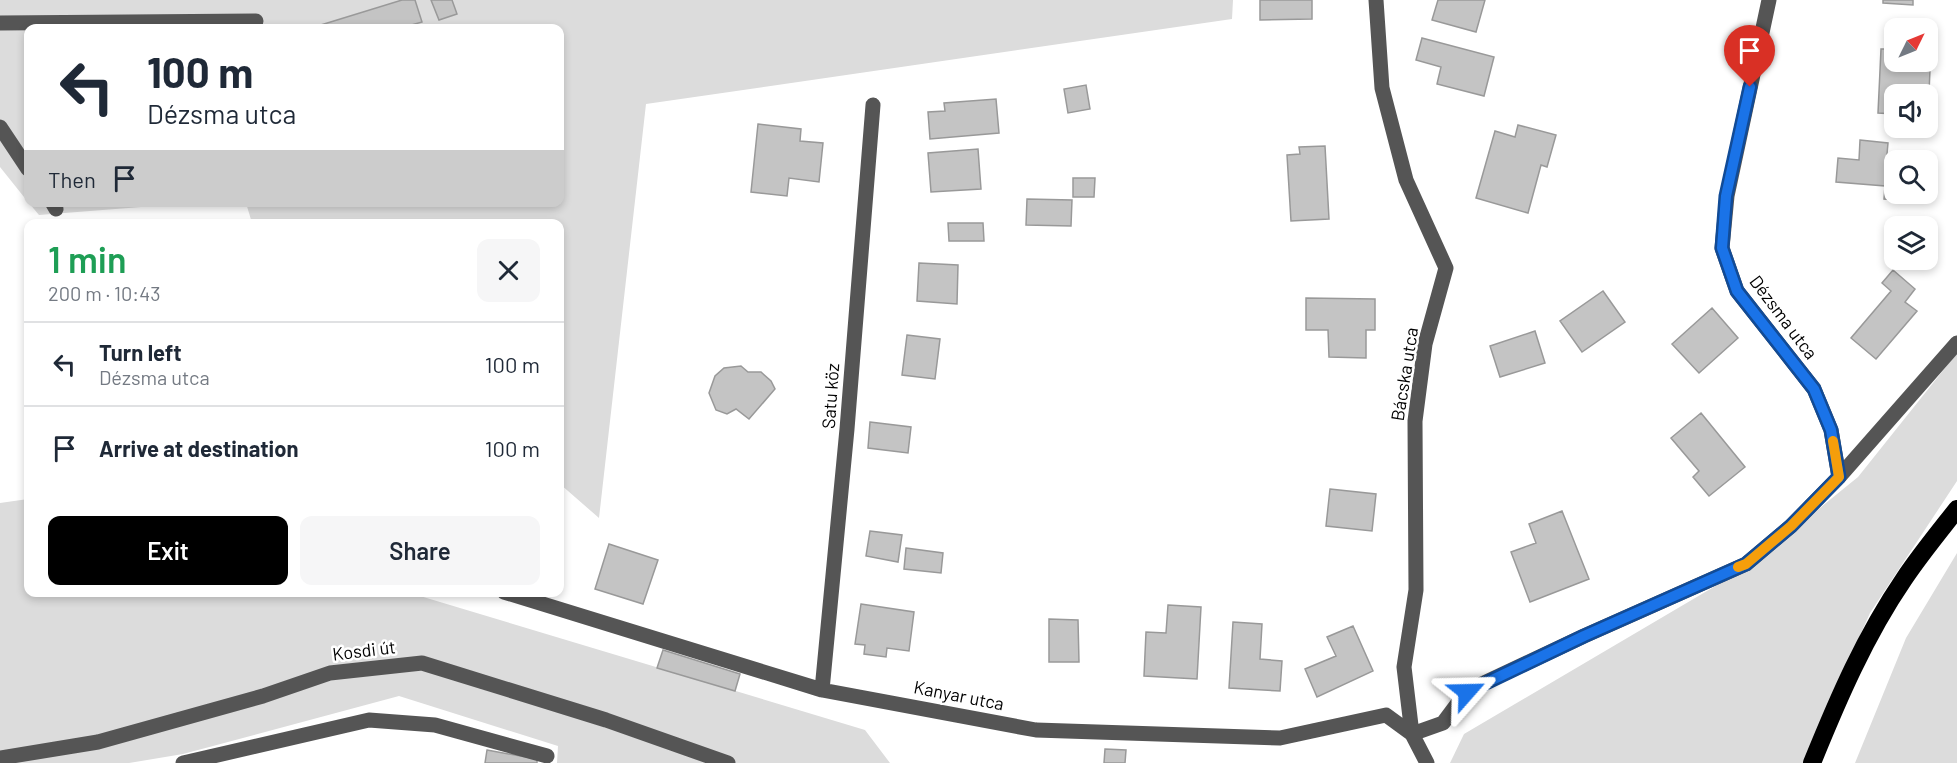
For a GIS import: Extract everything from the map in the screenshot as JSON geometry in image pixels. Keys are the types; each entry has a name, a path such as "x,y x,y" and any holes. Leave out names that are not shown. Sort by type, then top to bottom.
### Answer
{"highway":[{"path":"1812,763 1841,691 1870,636 1904,579 1957,509"}],"street":[{"name":"Bácska utca","path":"1376,0 1382,88 1406,180 1446,268 1425,344 1415,421 1416,590 1404,667 1412,735 1427,763"},
{"name":"Dézsma utca","path":"1769,0 1726,196 1722,248 1737,291 1814,389 1831,430 1839,477"},
{"path":"0,23 256,21"},
{"name":"Satu köz","path":"822,690 847,429 873,105"},
{"path":"0,127 24,163"},
{"path":"1412,735 1443,723 1467,692 1584,636 1746,564 1791,526 1839,477 1957,343"},
{"name":"Kanyar utca","path":"520,597 822,690 1036,730 1280,738 1386,715 1412,735"},
{"name":"Kosdi út","path":"0,758 98,742 262,696 330,673 422,663 606,720 728,763"},
{"path":"183,763 369,720 435,725 547,756"}],"shaded area":[{"path":"0,0 1233,0 1232,19 646,104 599,518 564,487 564,219 251,219 247,207 564,207 564,24 24,24 24,197 0,167"},
{"path":"32,207 141,207 39,215"},
{"path":"1957,353 1957,481 1870,613 1803,763 1450,763 1464,734 1746,568 1858,477"},
{"path":"24,500 24,597 423,597 865,730 890,763 557,763 558,746 399,696 183,754 129,763 0,763 0,503"},
{"path":"1957,553 1957,763 1855,763 1906,638"}],"building":[{"path":"402,0 415,0 422,22 415,24 324,24"},
{"path":"431,0 452,0 457,14 439,20"},
{"path":"1260,0 1312,0 1312,19 1260,20"},
{"path":"1438,0 1485,0 1476,32 1432,20"},
{"path":"1883,0 1913,0 1913,5 1883,3"},
{"path":"1422,38 1494,57 1484,96 1437,84 1441,67 1416,60"},
{"path":"1881,49 1884,49 1884,72 1930,72 1929,84 1884,84 1884,113 1878,113"},
{"path":"1086,85 1090,109 1068,113 1064,89"},
{"path":"996,99 999,133 930,139 928,112 945,111 944,103"},
{"path":"758,124 801,129 800,141 823,143 819,182 789,178 787,196 751,192"},
{"path":"1518,125 1556,135 1547,167 1541,165 1528,213 1476,198 1495,131 1515,137"},
{"path":"1860,140 1888,143 1887,150 1884,150 1884,186 1836,182 1838,158 1859,160"},
{"path":"1325,146 1329,219 1291,221 1287,155 1300,154 1299,147"},
{"path":"978,149 981,189 931,192 928,153"},
{"path":"1073,178 1095,178 1094,197 1073,197"},
{"path":"1027,199 1072,200 1071,226 1026,225"},
{"path":"948,223 983,223 984,241 949,241"},
{"path":"919,263 958,265 957,304 917,301"},
{"path":"1893,270 1915,289 1905,302 1917,311 1876,359 1851,338 1891,291 1882,283"},
{"path":"1603,291 1625,322 1582,352 1560,321"},
{"path":"1306,298 1375,299 1375,330 1366,330 1366,358 1329,357 1328,330 1306,330"},
{"path":"1712,308 1738,338 1699,373 1672,344"},
{"path":"1535,331 1545,363 1500,377 1490,346"},
{"path":"907,335 940,339 935,379 902,375"},
{"path":"741,366 748,372 761,372 771,381 775,389 749,419 736,409 727,414 716,410 709,393 715,376 724,368"},
{"path":"1701,413 1745,467 1709,496 1693,477 1699,471 1671,438"},
{"path":"870,422 911,427 908,453 868,448"},
{"path":"1330,489 1376,494 1372,531 1326,526"},
{"path":"1562,511 1589,579 1530,602 1511,552 1536,543 1529,524"},
{"path":"870,531 902,535 898,562 866,556"},
{"path":"609,544 658,560 643,604 595,589"},
{"path":"906,548 943,553 941,573 904,569"},
{"path":"861,604 914,612 909,651 887,648 886,657 864,654 865,645 855,644"},
{"path":"1168,605 1201,607 1197,679 1144,676 1146,632 1166,633"},
{"path":"1049,619 1078,620 1079,662 1049,662"},
{"path":"1233,622 1262,624 1260,659 1282,661 1280,691 1229,688"},
{"path":"1353,626 1373,671 1317,697 1305,669 1336,656 1327,637"},
{"path":"663,650 740,674 735,691 657,668"},
{"path":"1105,749 1126,750 1125,763 1104,763"},
{"path":"487,750 537,759 537,763 485,763"}],"slow traffic":[{"path":"1738,567 1746,564 1791,526 1839,477 1833,441"}],"route":[{"path":"1467,692 1584,636 1746,564 1791,526 1839,477 1831,430 1814,389 1737,291 1722,248 1726,196 1750,87"}]}
